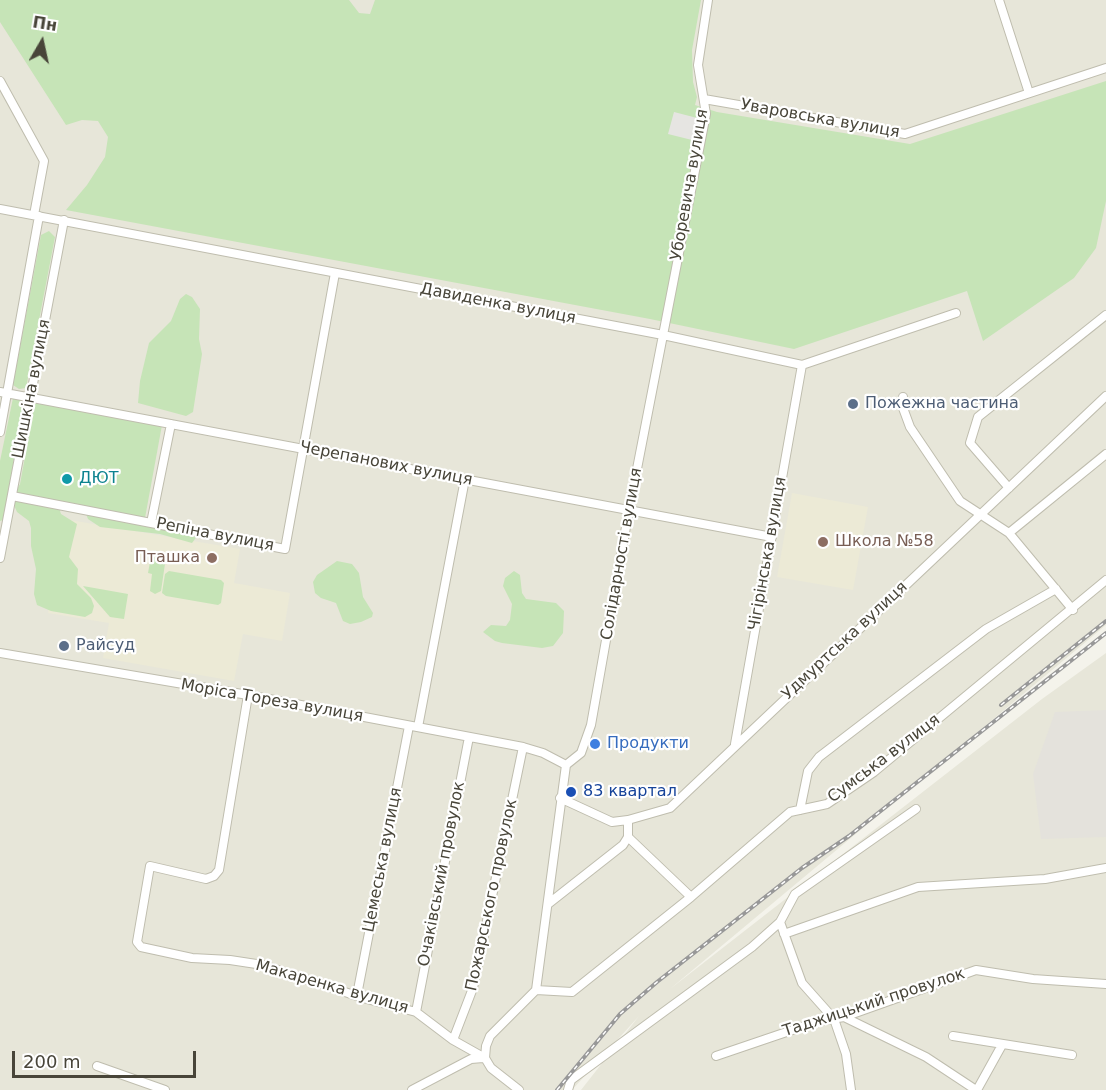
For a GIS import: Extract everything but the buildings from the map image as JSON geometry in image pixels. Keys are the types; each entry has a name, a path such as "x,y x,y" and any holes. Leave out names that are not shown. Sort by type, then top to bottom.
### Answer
{"street":[{"name":"Уборевича вулиця","path":"663,335 706,114 698,65 698,49 708,0"},
{"path":"999,0 1029,93"},
{"name":"Уваровська вулиця","path":"704,99 905,134 1106,68"},
{"path":"0,81 44,161 37,215 3,393 0,432"},
{"name":"Давиденка вулиця","path":"0,208 663,335 802,365"},
{"name":"Шишкiна вулиця","path":"0,558 3,526 12,496 64,220"},
{"name":"Репiна вулиця","path":"12,496 285,549 335,273"},
{"path":"802,365 956,313"},
{"path":"1009,488 970,443 978,417 1106,315"},
{"name":"Солідарності вулиця","path":"536,990 566,765 581,753 591,725 663,335"},
{"name":"Чiгiрiнська вулиця","path":"735,744 802,365"},
{"name":"Черепанових вулиця","path":"3,393 772,537"},
{"name":"Удмуртська вулиця","path":"560,798 612,822 628,820 670,808 735,744 1106,396"},
{"path":"903,397 903,408 910,427 960,501 1009,532 1073,610"},
{"path":"151,523 171,424"},
{"path":"1009,532 1106,454"},
{"path":"418,727 465,479"},
{"name":"Сумська вулиця","path":"536,990 572,992 691,897 790,812 828,804 874,771 1073,610 1106,580"},
{"path":"800,810 808,771 819,758 986,630 1056,589"},
{"name":"Моріса Тореза вулиця","path":"0,653 248,695 523,747 543,753 566,765"},
{"name":"Макаренка вулиця","path":"248,695 219,870 214,876 206,879 150,867 136,936 141,947 192,958 263,965 416,1012 453,1040 485,1058"},
{"name":"Цемеська вулиця","path":"357,994 409,726"},
{"name":"Очакiвський провулок","path":"416,1012 469,737"},
{"name":"Пожарського провулок","path":"453,1040 473,988 523,747"},
{"path":"568,1090 571,1080 752,947 780,922 795,894 916,809"},
{"path":"548,904 622,846 628,837 628,820"},
{"path":"628,837 691,897"},
{"path":"784,934 918,887 1003,883 1106,868"},
{"path":"780,922 802,983 834,1019 846,1054 851,1090"},
{"name":"Таджицький провулок","path":"716,1056 844,1017 976,970 1033,979 1106,984"},
{"path":"519,1090 491,1068 485,1058 490,1036 536,990"},
{"path":"844,1017 926,1057 976,1090 1002,1045"},
{"path":"953,1036 1072,1055"},
{"path":"412,1090 471,1059 485,1058"},
{"path":"97,1066 165,1090"}],"shaded area":[{"path":"0,0 1106,0 1106,625 670,989 1042,699 1106,653 1106,1090 581,1090 639,1016 572,1090 0,1090"},
{"path":"674,112 701,119 696,141 668,134"},
{"name":"Школа №58","path":"792,493 868,507 853,590 777,577"},
{"path":"64,519 240,549 234,583 290,593 282,641 243,634 234,681 103,658 109,623 48,613"},
{"path":"1106,710 1106,837 1041,839 1033,774 1055,712"}],"green space":[{"path":"0,0 349,0 359,13 370,14 375,0 701,0 692,50 693,82 697,97 695,105 717,112 910,144 1106,81 1106,201 1096,248 1074,278 983,341 967,291 794,349 650,319 66,210 87,185 105,157 108,137 98,121 82,120 66,125 0,22"},
{"path":"49,231 55,237 26,388 19,389 13,385 41,235"},
{"path":"186,294 192,297 200,309 199,339 202,354 193,412 186,416 138,403 140,381 149,343 171,321 180,299"},
{"path":"13,398 22,400 24,404 3,520 0,521 0,461"},
{"path":"35,402 162,425 145,518 134,516 166,527 186,525 193,528 198,535 192,543 160,534 100,527 88,519 84,509 64,504 60,511 61,514 77,524 69,557 78,569 77,584 91,598 94,606 92,613 85,617 51,611 37,605 34,594 36,569 31,546 31,528 29,521 17,512 13,496 20,484"},
{"path":"156,556 166,557 161,591 155,594 150,591 152,574 148,573 150,562"},
{"path":"337,561 352,564 359,573 363,597 373,613 372,617 350,624 343,621 336,603 321,598 315,593 313,582 317,575"},
{"path":"169,571 221,580 224,583 221,603 218,605 166,596 162,593 165,574"},
{"path":"514,571 520,575 522,593 526,599 556,603 564,611 563,633 553,646 542,648 502,643 483,632 491,625 506,626 510,620 512,604 503,586 505,578"},
{"path":"83,586 128,594 124,619 110,617"}],"railway":[{"path":"1001,705 1106,621"},
{"path":"557,1090 620,1014 657,982 802,868 849,836 1106,633"}],"place":[{"name":"Пожежна частина","path":"853,404"},
{"name":"ДЮТ","path":"67,479"},
{"name":"Школа №58","path":"823,542"},
{"name":"Пташка","path":"212,558"},
{"name":"Райсуд","path":"64,646"},
{"name":"Продукти","path":"595,744"},
{"name":"83 квартал","path":"571,792"}]}
